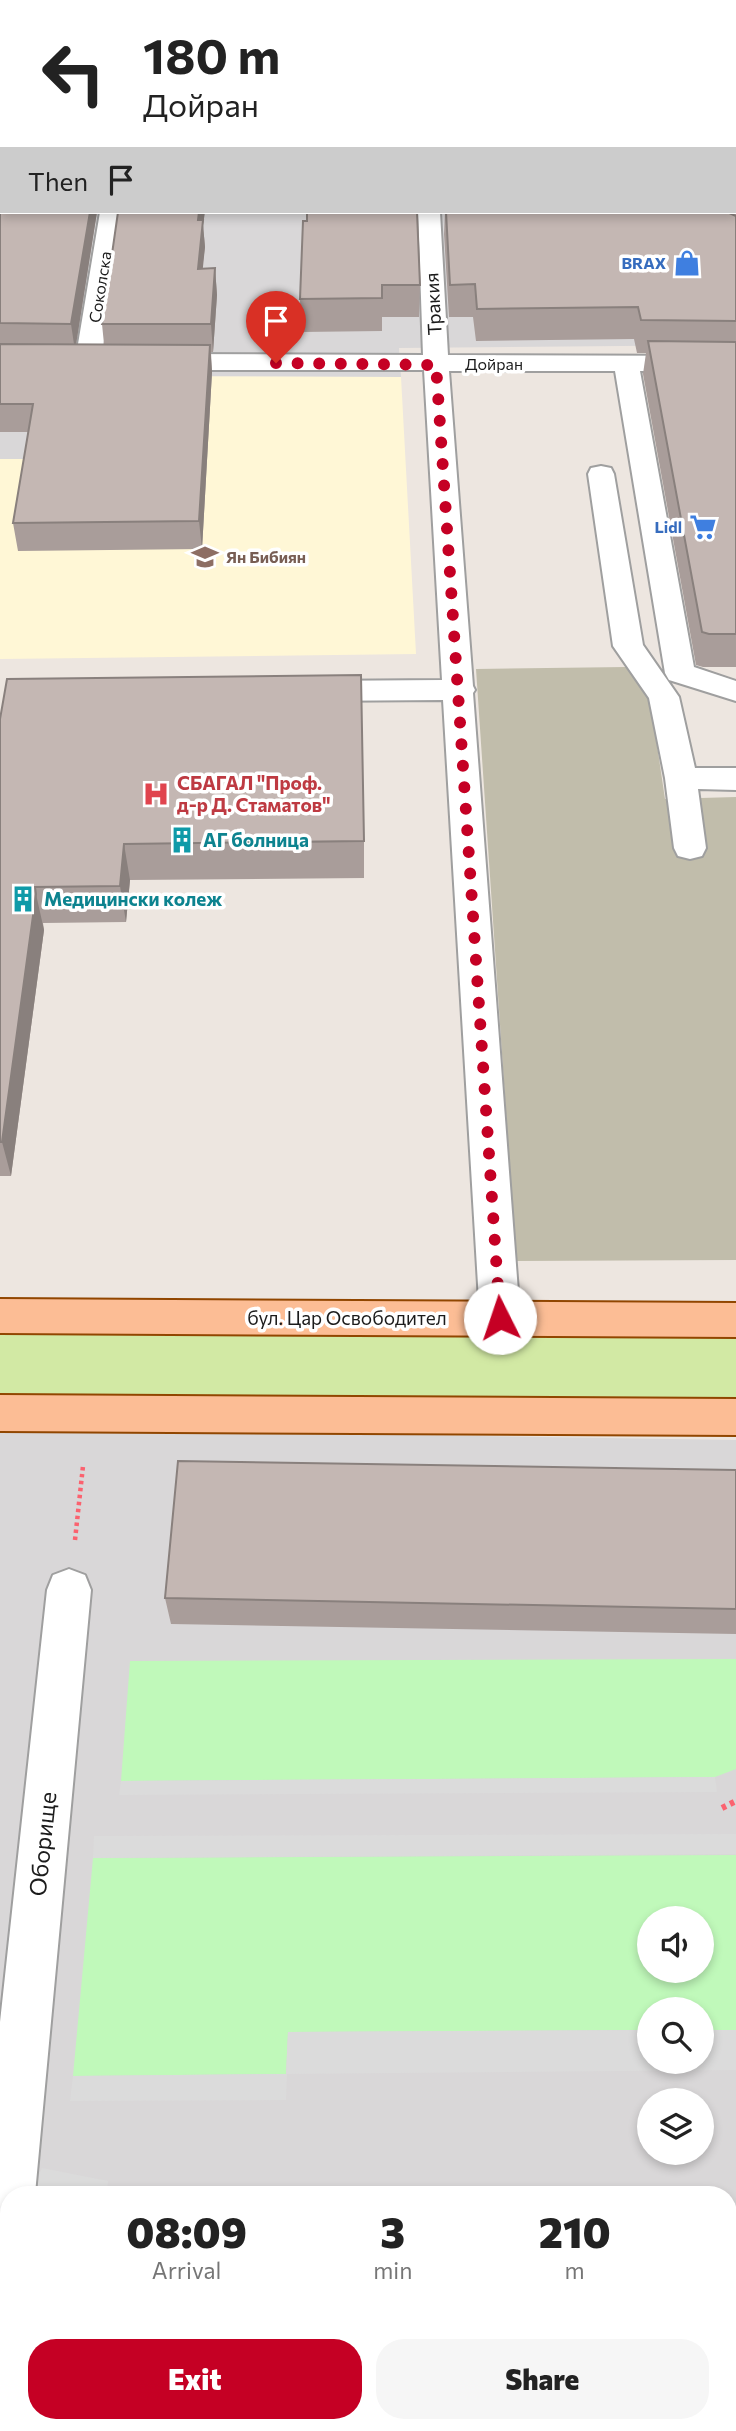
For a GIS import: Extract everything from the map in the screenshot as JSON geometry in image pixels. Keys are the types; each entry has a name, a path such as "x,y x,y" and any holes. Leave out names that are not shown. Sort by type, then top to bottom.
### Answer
{"main road":[{"name":"бул. Цар Освободител","path":"0,1316 736,1320"},
{"path":"0,1413 736,1417"}],"street":[{"name":"Соколска","path":"75,361 111,214"},
{"name":"Тракия","path":"429,214 436,365 460,690 500,1318"},
{"name":"Дойран","path":"75,361 436,365 736,364"},
{"path":"626,363 680,673 736,691"},
{"path":"601,474 628,646 664,697 681,778 690,848"},
{"path":"283,692 460,690"},
{"path":"681,778 736,779"},
{"name":"Оборище","path":"9,2186 69,1590"}],"path":[{"path":"69,1590 89,1413"},
{"path":"722,1808 736,1801"}],"shaded area":[{"path":"0,214 658,214 736,345 399,348 401,377 63,376 50,459 0,459"},
{"name":"Ян Бибиян","path":"63,376 401,377 416,654 0,659 0,459 49,459"},
{"path":"626,667 650,698 665,799 736,797 736,1260 516,1261 476,669"},
{"path":"0,1429 736,1440 736,2186 0,2186"},
{"path":"715,1777 717,1792 119,1795 121,1781"},
{"path":"736,1834 736,1854 93,1858 94,1836"},
{"path":"637,2030 637,2071 287,2074 286,2100 70,2101 73,2076 286,2074 288,2032"},
{"path":"714,2030 736,2030 736,2070 714,2070"},
{"path":"42,2168 108,2181 108,2186 34,2186"}],"green space":[{"path":"0,1316 736,1320 736,1417 0,1413"},
{"path":"736,1659 736,1769 715,1777 121,1781 130,1661"},
{"path":"736,1855 736,2030 714,2030 714,1997 637,1997 637,2030 288,2032 286,2074 73,2076 93,1858"}],"building":[{"path":"0,214 90,214 71,324 0,323"},
{"path":"118,214 199,214 198,220 203,220 198,269 215,268 211,324 102,324"},
{"path":"307,214 417,214 420,285 382,285 382,298 300,299 303,221 307,221"},
{"path":"446,214 736,216 736,321 641,320 638,307 477,309 475,284 450,285"},
{"name":"Lidl","path":"648,341 736,342 736,634 702,632"},
{"path":"0,344 210,345 199,521 13,523 33,404 0,404"},
{"name":"АГ болница","path":"361,675 364,841 124,844 120,886 35,887 0,1142 0,719 7,679"},
{"path":"178,1461 736,1470 736,1609 165,1598"}],"place":[{"name":"BRAX","path":"687,263"},
{"name":"Lidl","path":"703,527"},
{"name":"Ян Бибиян","path":"205,557"},
{"name":"СБАГАЛ \"Проф. д-р Д. Стаматов\"","path":"156,794"},
{"name":"АГ болница","path":"182,840"},
{"name":"Медицински колеж","path":"23,899"}],"route":[{"path":"276,363 436,365 500,1318"}]}
